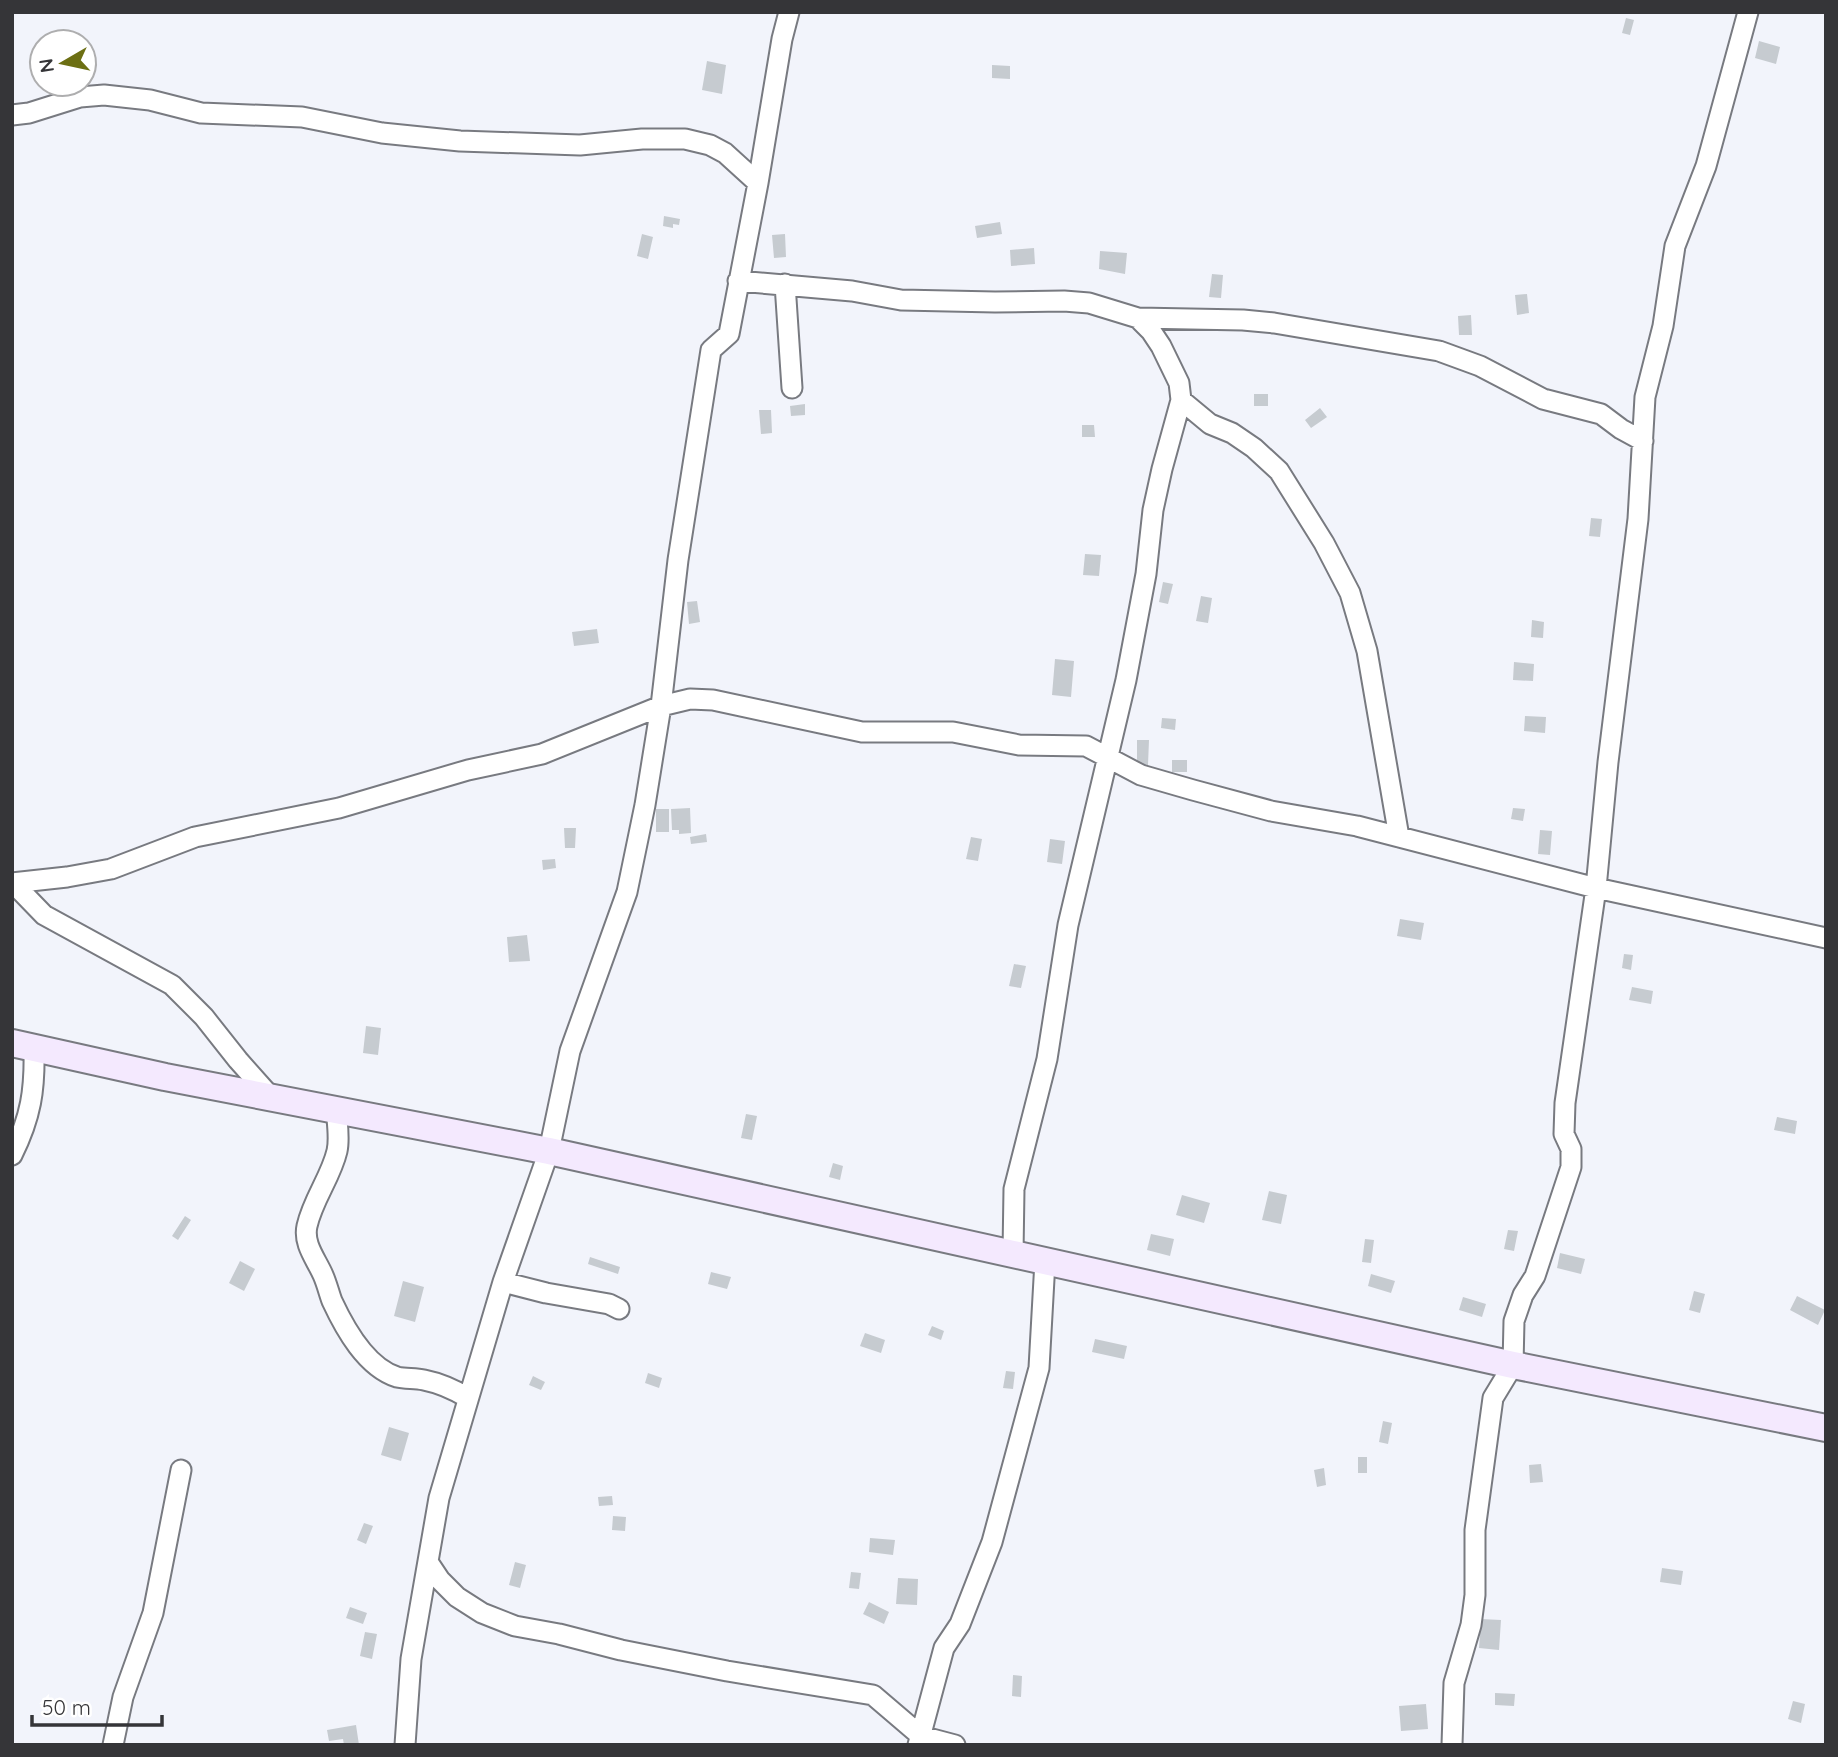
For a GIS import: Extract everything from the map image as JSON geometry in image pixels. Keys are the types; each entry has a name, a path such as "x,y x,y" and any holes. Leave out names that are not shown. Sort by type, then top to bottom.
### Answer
{"main road":[{"path":"23,1046 165,1077 549,1150 1513,1366 1826,1428"}],"street":[{"path":"405,1745 411,1659 439,1498 503,1282 549,1150 570,1051 627,892 661,706 674,588 712,350 729,334 782,38 789,12"},
{"path":"1452,1745 1454,1683 1471,1625 1475,1595 1475,1530 1493,1398 1513,1366 1514,1321 1523,1295 1535,1276 1571,1167 1571,1149 1564,1134 1565,1102 1596,888 1608,762 1638,519 1646,397 1663,326 1675,246 1706,166 1748,12"},
{"path":"12,115 29,113 80,97 104,95 150,100 201,113 302,117 382,133 460,141 579,145 642,139 685,139 710,145 725,153 758,183"},
{"path":"738,281 785,284 901,300 1089,303 1138,318 1274,323 1439,351 1480,366 1543,399 1601,414 1643,441"},
{"path":"785,284 792,388"},
{"path":"1013,1253 1014,1189 1048,1059 1069,925 1109,757 1146,574 1153,510 1161,469 1181,400 1179,383 1172,364 1151,331 1138,318"},
{"path":"1181,400 1210,424 1232,433 1254,448 1279,471 1324,543 1350,593 1367,651 1399,837"},
{"path":"12,883 111,869 195,837 339,808 468,770 542,754 661,706 690,699 713,700 862,732 953,732 1019,745 1086,746 1141,775 1245,804 1399,837 1596,888 1826,938"},
{"path":"12,883 44,915 172,985 204,1017 270,1096"},
{"path":"12,1155 28,1120 33,1098 23,1046"},
{"path":"336,1108 338,1147 315,1199 306,1229 309,1249 332,1300 355,1340 383,1370 395,1376 438,1385 468,1398"},
{"path":"919,1740 944,1648 960,1624 992,1542 1039,1368 1045,1261"},
{"path":"503,1282 609,1304 619,1309"},
{"path":"113,1745 123,1697 153,1613 181,1470"},
{"path":"428,1562 440,1580 457,1597 482,1613 514,1626 727,1671 873,1695 919,1740 954,1745"}],"building":[{"path":"1626,18 1634,20 1630,35 1622,33"},
{"path":"1759,41 1780,47 1776,64 1755,58"},
{"path":"707,61 726,65 722,94 702,90"},
{"path":"992,65 1010,66 1010,79 992,78"},
{"path":"664,216 680,219 679,225 673,224 673,228 663,226"},
{"path":"1000,222 1002,234 977,238 975,226"},
{"path":"642,234 653,237 648,259 637,256"},
{"path":"785,234 786,257 774,258 772,235"},
{"path":"1034,248 1035,264 1011,266 1010,250"},
{"path":"1100,251 1127,253 1125,274 1099,269"},
{"path":"1212,274 1223,275 1221,298 1209,297"},
{"path":"1527,294 1529,313 1517,315 1515,295"},
{"path":"1471,315 1472,335 1459,335 1458,316"},
{"path":"1254,394 1268,394 1268,406 1254,406"},
{"path":"805,404 805,415 791,416 790,406"},
{"path":"1320,408 1327,417 1311,428 1305,420"},
{"path":"759,410 771,410 772,433 761,434"},
{"path":"1082,425 1094,425 1095,437 1082,437"},
{"path":"1591,518 1602,519 1600,537 1589,536"},
{"path":"1085,554 1101,555 1099,576 1083,575"},
{"path":"1163,582 1173,584 1168,604 1159,602"},
{"path":"1201,596 1212,598 1208,623 1196,621"},
{"path":"697,601 700,622 689,624 687,602"},
{"path":"1532,620 1544,622 1543,638 1531,637"},
{"path":"597,629 599,643 574,646 572,632"},
{"path":"1055,659 1074,661 1071,697 1052,695"},
{"path":"1514,662 1534,664 1533,681 1513,680"},
{"path":"1525,716 1546,717 1545,733 1524,731"},
{"path":"1162,718 1176,719 1175,730 1161,728"},
{"path":"1137,740 1149,740 1148,765 1137,765"},
{"path":"1172,760 1187,760 1187,772 1172,772"},
{"path":"690,808 691,833 679,834 679,830 672,830 671,809"},
{"path":"1513,808 1525,809 1523,821 1511,819"},
{"path":"656,809 669,809 669,832 656,832"},
{"path":"564,828 576,828 575,848 565,848"},
{"path":"1540,830 1552,831 1550,855 1538,854"},
{"path":"706,834 707,842 691,844 690,837"},
{"path":"971,837 982,839 978,861 966,859"},
{"path":"1050,839 1065,841 1062,864 1047,862"},
{"path":"555,859 556,868 543,870 542,860"},
{"path":"1400,919 1424,923 1421,940 1397,936"},
{"path":"527,935 530,961 509,962 507,937"},
{"path":"1624,954 1633,955 1631,970 1622,968"},
{"path":"1014,964 1026,966 1021,988 1009,986"},
{"path":"1632,987 1653,991 1651,1004 1629,1000"},
{"path":"366,1026 381,1028 378,1055 363,1053"},
{"path":"746,1114 757,1116 752,1140 741,1138"},
{"path":"1777,1117 1797,1121 1795,1134 1774,1130"},
{"path":"833,1163 843,1166 840,1180 829,1177"},
{"path":"1269,1191 1287,1195 1281,1224 1262,1220"},
{"path":"1182,1195 1210,1203 1204,1223 1176,1215"},
{"path":"185,1216 191,1220 178,1240 172,1236"},
{"path":"1508,1230 1518,1231 1514,1251 1504,1249"},
{"path":"1151,1234 1174,1239 1170,1256 1147,1250"},
{"path":"1365,1239 1374,1240 1371,1263 1362,1262"},
{"path":"1560,1253 1585,1259 1581,1274 1557,1268"},
{"path":"590,1257 620,1267 618,1274 588,1264"},
{"path":"240,1261 255,1269 244,1291 229,1283"},
{"path":"711,1272 731,1277 727,1289 708,1284"},
{"path":"1371,1274 1395,1281 1391,1293 1368,1286"},
{"path":"403,1281 424,1287 415,1322 394,1316"},
{"path":"1694,1291 1705,1294 1700,1313 1689,1310"},
{"path":"1797,1296 1825,1310 1818,1325 1790,1310"},
{"path":"1463,1297 1486,1304 1482,1317 1459,1310"},
{"path":"932,1326 944,1331 941,1340 928,1335"},
{"path":"865,1333 885,1340 881,1353 860,1346"},
{"path":"1095,1339 1127,1346 1124,1359 1092,1352"},
{"path":"1006,1371 1015,1372 1013,1389 1003,1388"},
{"path":"648,1373 662,1378 659,1388 645,1383"},
{"path":"533,1376 545,1382 541,1390 529,1385"},
{"path":"1383,1421 1392,1423 1388,1444 1379,1442"},
{"path":"389,1427 409,1433 401,1461 381,1455"},
{"path":"1358,1457 1367,1457 1367,1473 1358,1473"},
{"path":"1541,1464 1543,1482 1530,1483 1529,1465"},
{"path":"1324,1468 1326,1485 1317,1487 1314,1470"},
{"path":"612,1496 613,1505 599,1506 598,1497"},
{"path":"613,1516 626,1517 625,1531 612,1530"},
{"path":"364,1523 373,1526 366,1544 357,1540"},
{"path":"870,1538 895,1540 893,1555 869,1552"},
{"path":"515,1562 526,1565 520,1588 509,1585"},
{"path":"1662,1568 1683,1571 1681,1585 1660,1582"},
{"path":"851,1572 861,1573 859,1589 849,1588"},
{"path":"898,1578 918,1579 917,1605 896,1604"},
{"path":"869,1602 889,1612 884,1624 863,1614"},
{"path":"350,1607 367,1613 363,1624 346,1618"},
{"path":"1481,1619 1501,1620 1499,1650 1479,1648"},
{"path":"365,1632 377,1634 372,1659 360,1656"},
{"path":"1013,1675 1022,1676 1021,1697 1012,1696"},
{"path":"1495,1693 1515,1694 1514,1706 1495,1705"},
{"path":"1793,1701 1805,1704 1801,1723 1788,1719"},
{"path":"1426,1704 1428,1729 1401,1731 1399,1706"},
{"path":"356,1725 359,1745 344,1745 343,1739 329,1741 327,1730"}]}
